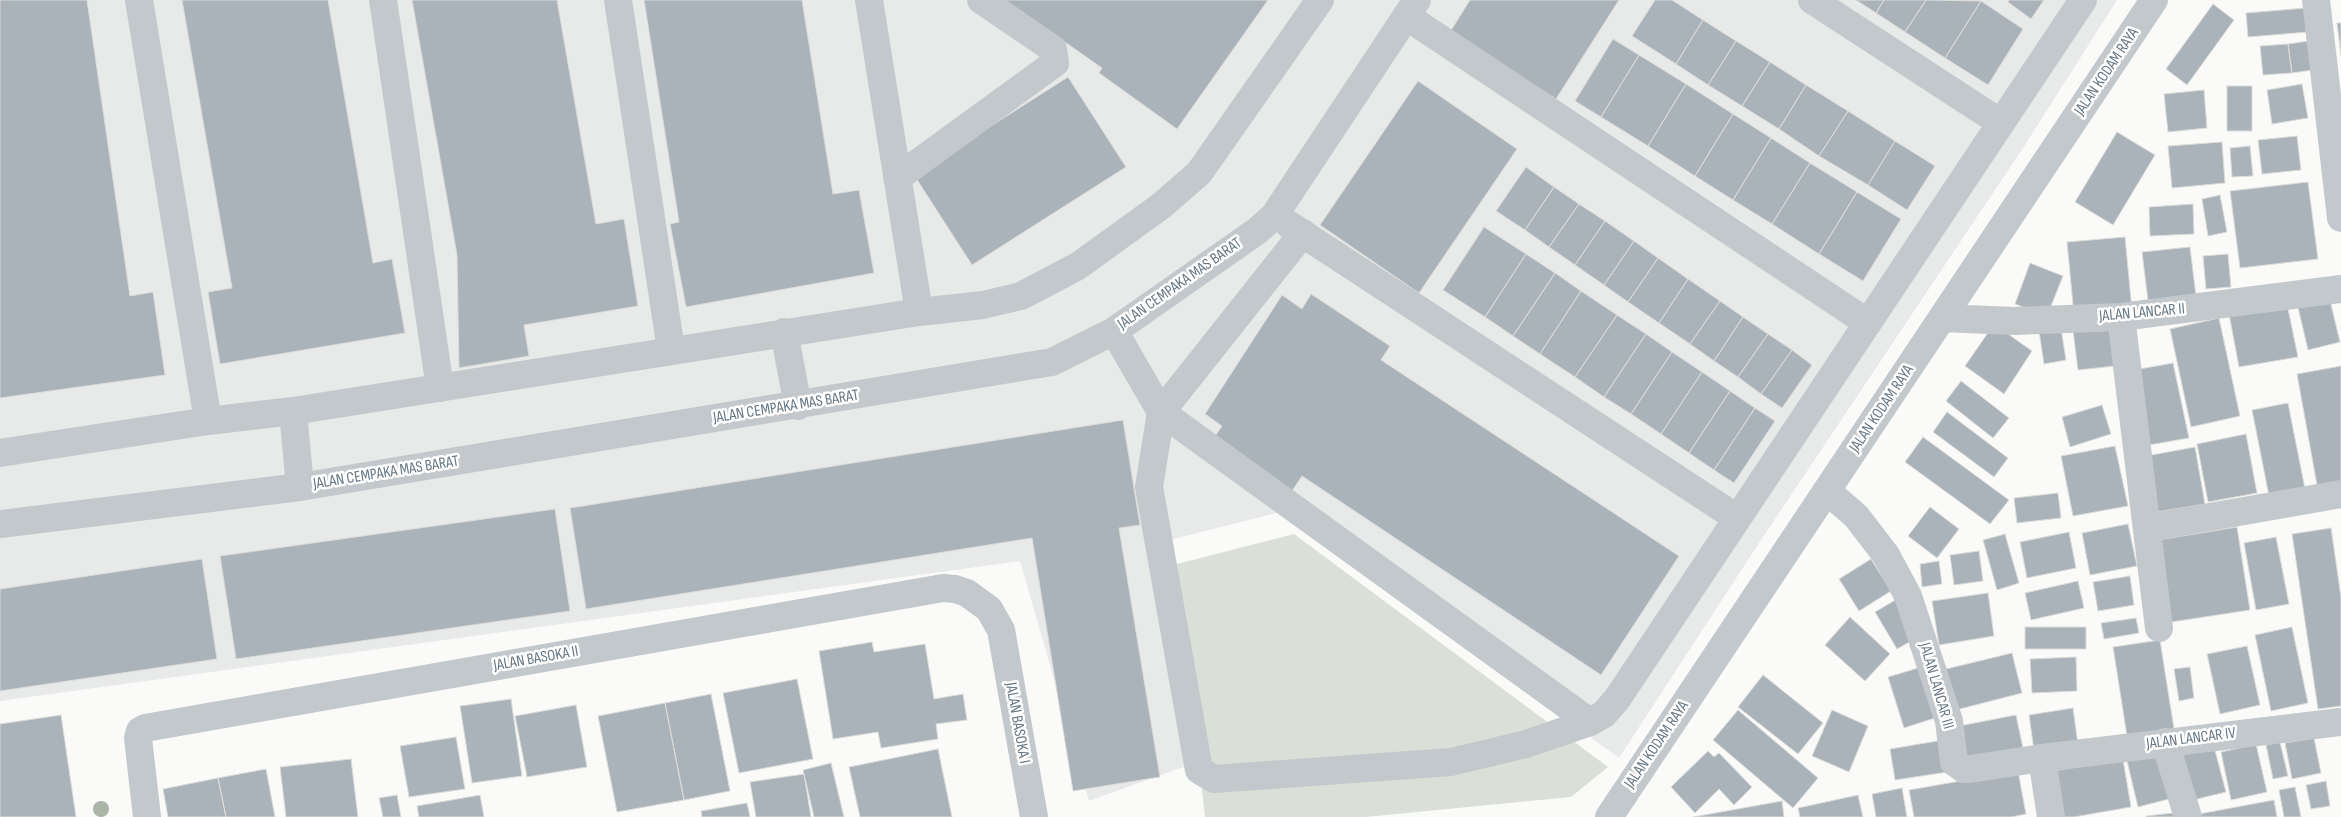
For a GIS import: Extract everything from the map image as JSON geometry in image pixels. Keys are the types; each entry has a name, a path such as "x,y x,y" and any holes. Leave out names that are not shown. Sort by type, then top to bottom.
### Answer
{"street":[{"path":"139,0 208,421"},
{"path":"383,0 440,388"},
{"path":"618,0 671,350"},
{"path":"869,0 919,312"},
{"path":"897,178 1055,63 1053,49 981,0"},
{"path":"0,453 208,421 292,411 784,332 919,312 983,305 1021,296 1078,266 1161,206 1199,173 1320,0"},
{"path":"1812,0 2001,123"},
{"path":"1303,233 1161,412 1149,487 1199,770 1214,779 1451,762 1526,744 1590,722 1604,714 1617,698 2083,0"},
{"name":"JALAN KODAM RAYA","path":"1609,817 2154,0"},
{"path":"2316,0 2333,68 2341,218"},
{"path":"1411,8 1868,323"},
{"name":"JALAN CEMPAKA MAS BARAT","path":"0,524 300,487 798,406 1052,362 1114,331 1256,231 1274,216 1411,8"},
{"path":"1274,216 1303,233 1737,518"},
{"name":"JALAN LANCAR II","path":"1942,318 2014,321 2121,316 2341,288"},
{"path":"2121,316 2159,628"},
{"path":"1114,331 1161,412 1590,722"},
{"path":"784,332 798,406"},
{"path":"292,411 300,487"},
{"name":"JALAN LANCAR III","path":"1827,491 1856,516 1886,555 1908,596 1949,721 1954,762 1964,769 1970,770 2042,758"},
{"path":"2147,528 2341,494"},
{"name":"JALAN BASOKA II","path":"147,817 138,738 140,731 145,728 943,588 956,588 967,593 989,609 1001,630"},
{"name":"JALAN BASOKA I","path":"1001,630 1034,817"},
{"name":"JALAN LANCAR IV","path":"2042,758 2341,722"},
{"path":"2165,742 2188,817"},
{"path":"2042,758 2052,817"}],"shaded area":[{"path":"0,0 2117,0 2023,148 1759,543 1619,758 1280,512 1162,542 1194,763 1089,801 1020,561 0,701"},
{"path":"1294,534 1608,767 1571,797 1365,817 1205,817 1177,564"}],"building":[{"path":"0,0 87,0 130,296 153,292 165,375 0,398"},
{"path":"182,0 328,0 373,263 392,259 405,333 220,364 208,292 232,288"},
{"path":"412,0 557,0 596,224 624,219 638,306 524,325 529,356 459,368 457,255"},
{"path":"644,0 802,0 833,194 859,190 874,273 686,307 670,224 679,222"},
{"path":"1005,0 1268,0 1177,129 1099,73 1102,68"},
{"path":"1470,0 1619,0 1556,99 1450,32"},
{"path":"1655,0 1672,0 1703,20 1676,64 1632,36"},
{"path":"1856,0 1884,0 1876,13"},
{"path":"1884,0 1926,0 1905,32 1876,13"},
{"path":"1926,0 1981,1 1945,58 1905,32"},
{"path":"2009,0 2044,0 2031,19 2008,2"},
{"path":"1981,1 2023,29 1988,85 1945,58"},
{"path":"2213,4 2234,20 2187,85 2166,69"},
{"path":"2306,8 2308,32 2248,37 2246,13"},
{"path":"1703,20 1736,41 1708,85 1676,64"},
{"path":"2337,23 2341,23 2341,56"},
{"path":"1613,39 1639,55 1601,117 1575,101"},
{"path":"1736,41 1770,62 1742,106 1708,85"},
{"path":"2309,41 2313,70 2292,73 2288,44"},
{"path":"2288,44 2292,73 2263,75 2260,46"},
{"path":"1639,55 1686,84 1648,146 1601,117"},
{"path":"1770,62 1806,85 1779,129 1742,106"},
{"path":"1068,77 1126,167 972,265 914,175"},
{"path":"1418,81 1517,149 1419,293 1320,225"},
{"path":"1686,84 1733,114 1695,176 1648,146"},
{"path":"2302,84 2308,118 2272,124 2267,90"},
{"path":"1806,85 1848,111 1819,156 1779,129"},
{"path":"2227,86 2252,86 2252,131 2227,131"},
{"path":"2204,90 2207,128 2168,132 2164,94"},
{"path":"1848,111 1895,141 1868,185 1819,156"},
{"path":"1733,114 1771,138 1733,200 1695,176"},
{"path":"2117,132 2155,155 2113,225 2075,202"},
{"path":"2297,136 2301,170 2262,174 2258,140"},
{"path":"1771,138 1810,163 1772,224 1733,200"},
{"path":"1895,141 1935,166 1907,210 1868,185"},
{"path":"2222,142 2225,183 2172,188 2168,146"},
{"path":"2250,146 2253,176 2232,177 2230,148"},
{"path":"1810,163 1857,192 1819,254 1772,224"},
{"path":"1526,167 1554,187 1525,230 1496,211"},
{"path":"2308,182 2318,259 2240,268 2230,191"},
{"path":"1554,187 1579,204 1549,247 1525,230"},
{"path":"1857,192 1901,219 1863,281 1819,254"},
{"path":"2220,195 2227,232 2208,236 2202,199"},
{"path":"1579,204 1605,221 1575,265 1549,247"},
{"path":"2193,204 2194,234 2150,236 2149,207"},
{"path":"1605,221 1634,241 1604,285 1575,265"},
{"path":"1484,227 1526,254 1485,317 1443,290"},
{"path":"2125,237 2132,310 2074,315 2067,242"},
{"path":"1634,241 1658,258 1628,302 1604,285"},
{"path":"2190,247 2197,304 2149,309 2142,252"},
{"path":"1526,254 1555,273 1513,336 1485,317"},
{"path":"2228,254 2231,287 2206,289 2203,256"},
{"path":"1658,258 1688,279 1659,323 1628,302"},
{"path":"2030,263 2063,276 2047,316 2015,304"},
{"path":"1555,273 1581,291 1540,354 1513,336"},
{"path":"1688,279 1720,301 1690,344 1659,323"},
{"path":"1581,291 1617,315 1575,377 1540,354"},
{"path":"1311,294 1390,346 1381,360 1679,556 1601,675 1302,476 1290,494 1211,442 1222,426 1205,414 1282,295 1302,309"},
{"path":"2329,296 2340,342 2308,350 2297,303"},
{"path":"1720,301 1743,317 1714,361 1690,344"},
{"path":"2287,304 2298,357 2239,367 2229,314"},
{"path":"1617,315 1646,334 1604,397 1575,377"},
{"path":"1743,317 1768,334 1738,377 1714,361"},
{"path":"2219,318 2240,416 2191,427 2170,329"},
{"path":"2109,319 2115,366 2078,370 2072,323"},
{"path":"2060,322 2066,360 2044,364 2038,325"},
{"path":"1994,324 2032,351 2004,394 1965,366"},
{"path":"1646,334 1672,352 1631,414 1604,397"},
{"path":"1768,334 1792,350 1761,394 1738,377"},
{"path":"1792,350 1812,365 1782,408 1761,394"},
{"path":"1672,352 1702,372 1661,434 1631,414"},
{"path":"2173,363 2189,438 2143,446 2134,370"},
{"path":"2341,366 2341,487 2318,491 2297,374"},
{"path":"1702,372 1730,391 1689,453 1661,434"},
{"path":"1961,381 2009,418 1993,438 1946,401"},
{"path":"1730,391 1755,408 1714,470 1689,453"},
{"path":"2288,403 2305,489 2269,496 2252,410"},
{"path":"2102,405 2111,434 2070,447 2062,417"},
{"path":"1755,408 1775,421 1734,483 1714,470"},
{"path":"1947,412 2008,458 1994,477 1933,432"},
{"path":"1123,420 1140,525 1119,528 1160,777 1073,791 1032,538 586,609 570,508"},
{"path":"2246,434 2257,493 2208,502 2197,444"},
{"path":"1923,437 2009,500 1990,524 1905,462"},
{"path":"2115,446 2128,506 2073,516 2061,456"},
{"path":"2195,447 2205,504 2151,513 2141,457"},
{"path":"2058,493 2061,518 2017,523 2014,498"},
{"path":"1930,507 1959,529 1937,558 1908,536"},
{"path":"555,509 570,611 236,659 220,556"},
{"path":"2128,524 2137,566 2090,575 2082,533"},
{"path":"2237,527 2250,610 2165,623 2152,541"},
{"path":"2331,528 2341,597 2341,706 2318,709 2292,534"},
{"path":"2069,532 2076,568 2027,578 2020,542"},
{"path":"2005,534 2019,583 1997,590 1983,540"},
{"path":"2276,537 2289,604 2256,610 2244,543"},
{"path":"1979,551 1983,581 1954,585 1950,555"},
{"path":"202,559 217,659 0,691 0,589"},
{"path":"1871,559 1891,591 1859,611 1839,579"},
{"path":"1939,561 1942,584 1922,587 1920,564"},
{"path":"2130,576 2134,605 2098,611 2093,582"},
{"path":"2078,581 2084,608 2031,620 2025,593"},
{"path":"1988,593 1994,636 1939,645 1932,601"},
{"path":"1897,599 1920,636 1897,649 1875,612"},
{"path":"1850,617 1890,654 1865,681 1825,645"},
{"path":"2136,618 2139,633 2104,639 2101,623"},
{"path":"2025,627 2086,627 2086,649 2025,649"},
{"path":"2292,627 2308,703 2271,711 2255,635"},
{"path":"2160,640 2174,729 2127,736 2113,647"},
{"path":"872,642 874,652 925,644 934,699 963,694 967,720 936,724 938,739 881,748 878,732 833,739 819,651"},
{"path":"2247,646 2260,705 2220,714 2207,654"},
{"path":"2012,653 2022,693 1952,711 1942,670"},
{"path":"2076,657 2077,691 2032,693 2030,659"},
{"path":"1928,665 1944,715 1904,728 1888,677"},
{"path":"2190,667 2194,698 2179,701 2174,669"},
{"path":"1763,675 1823,723 1798,754 1738,707"},
{"path":"797,679 813,759 739,773 723,693"},
{"path":"711,694 730,791 684,800 665,703"},
{"path":"511,699 522,776 472,783 460,706"},
{"path":"665,703 684,800 617,812 598,716"},
{"path":"576,705 587,767 527,777 515,716"},
{"path":"2073,708 2079,752 2035,758 2029,715"},
{"path":"1738,710 1818,778 1793,808 1713,740"},
{"path":"1832,710 1868,726 1849,772 1812,756"},
{"path":"61,715 76,817 0,817 0,724"},
{"path":"2016,715 2024,753 1961,765 1954,727"},
{"path":"456,737 465,789 409,797 400,746"},
{"path":"2314,738 2321,773 2292,779 2285,743"},
{"path":"1943,740 1948,772 1895,780 1890,749"},
{"path":"2280,742 2288,776 2273,779 2266,745"},
{"path":"2213,743 2226,792 2193,800 2180,751"},
{"path":"2256,744 2267,792 2231,800 2221,752"},
{"path":"938,749 952,817 860,817 849,767"},
{"path":"1708,751 1714,757 1719,753 1752,787 1734,805 1719,789 1695,813 1671,787"},
{"path":"2162,753 2173,798 2138,807 2127,761"},
{"path":"351,759 358,817 286,817 280,767"},
{"path":"2123,759 2131,807 2074,817 2061,817 2053,771"},
{"path":"831,763 844,817 814,817 803,770"},
{"path":"266,769 275,817 226,817 218,778"},
{"path":"2018,771 2026,814 2011,817 1914,817 1909,790"},
{"path":"804,774 811,817 756,817 750,782"},
{"path":"218,778 226,817 168,817 163,789"},
{"path":"2326,781 2330,806 2311,809 2306,785"},
{"path":"2295,787 2301,817 2284,817 2279,790"},
{"path":"1902,788 1907,817 1876,817 1872,794"},
{"path":"397,795 401,817 383,817 379,798"},
{"path":"480,795 484,817 419,817 417,806"},
{"path":"1858,795 1863,817 1800,817 1798,808"},
{"path":"2274,800 2277,817 2200,817 2199,814"},
{"path":"1782,801 1784,817 1693,817"},
{"path":"747,803 750,817 702,817 701,811"},
{"path":"2182,812 2183,817 2146,817 2146,816"}]}
